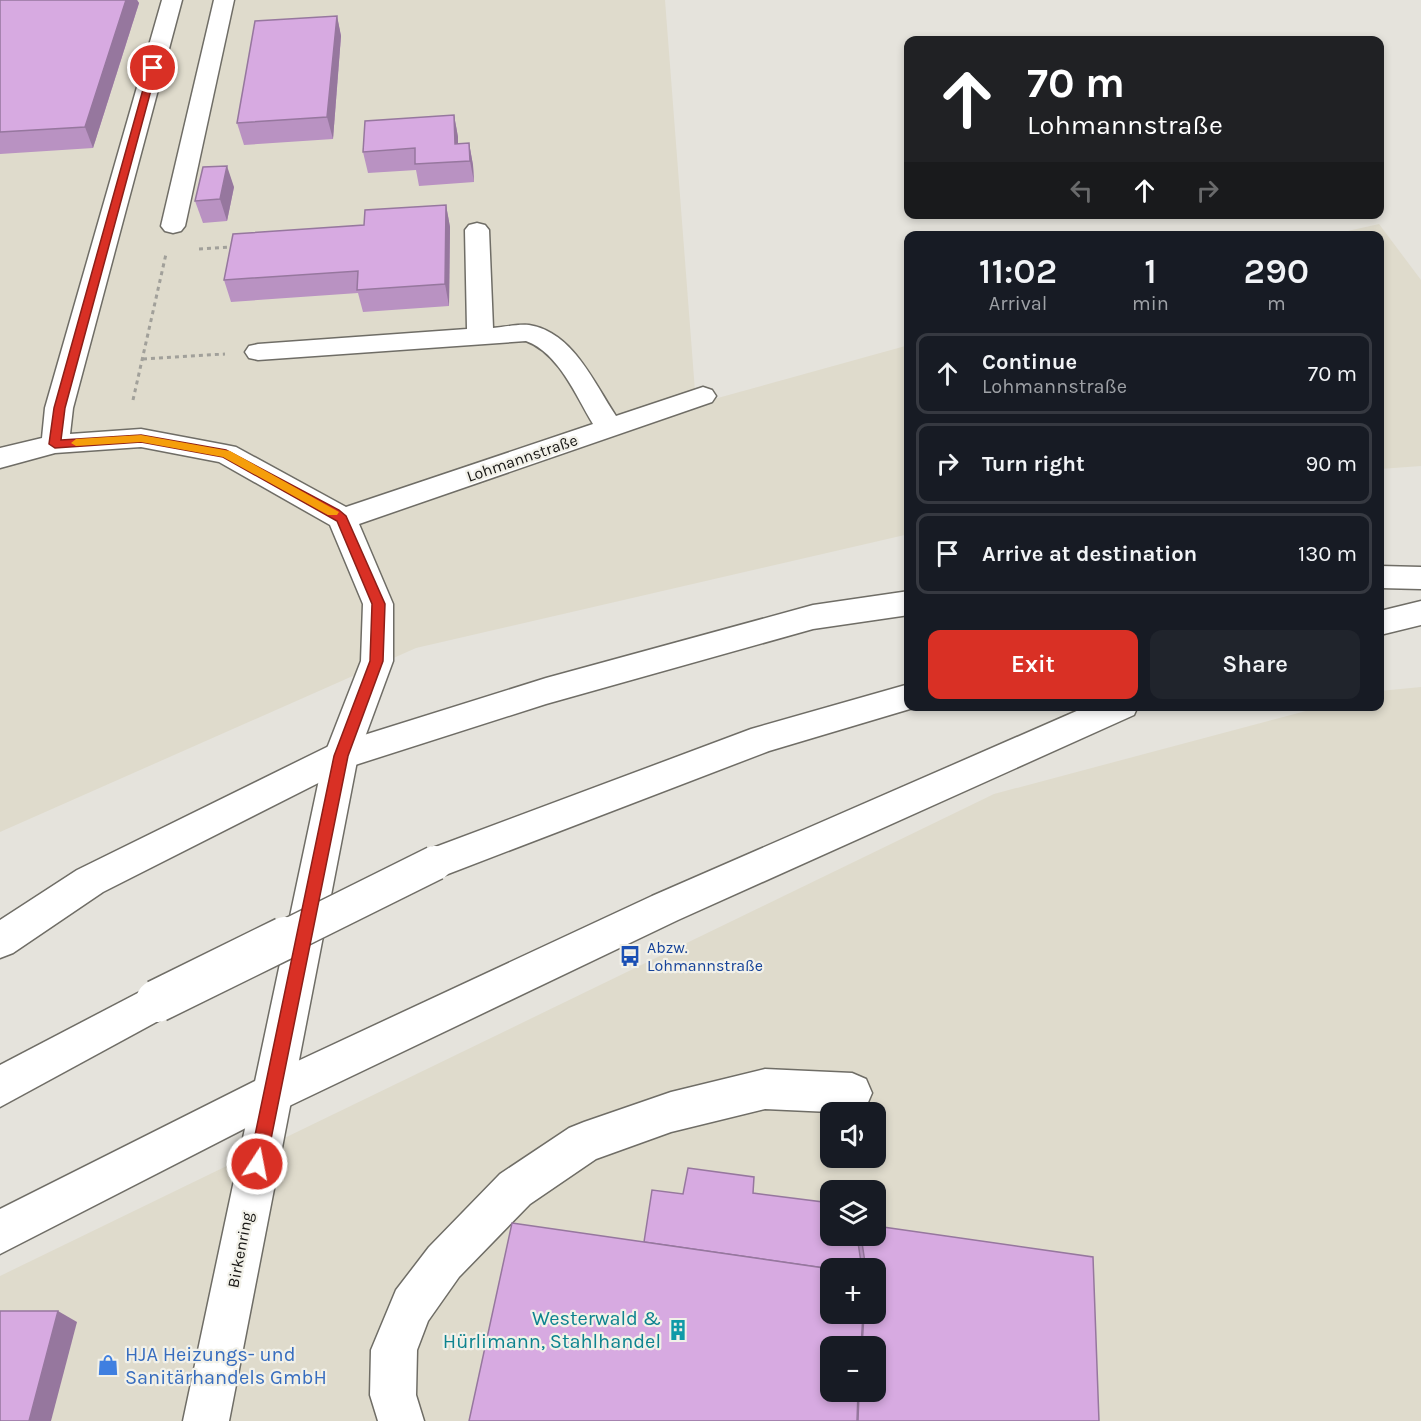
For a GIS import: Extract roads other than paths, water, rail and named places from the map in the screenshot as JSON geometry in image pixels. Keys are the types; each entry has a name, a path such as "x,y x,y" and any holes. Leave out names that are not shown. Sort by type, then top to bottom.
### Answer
{"main road":[{"path":"55,444 59,408 172,0"},
{"path":"173,226 224,0"},
{"path":"477,230 480,335"},
{"path":"258,352 528,333 545,339 563,355 610,428"},
{"name":"Lohmannstraße","path":"342,519 703,396"},
{"path":"0,458 55,444 141,438 226,454 335,513 342,519"},
{"name":"Birkenring","path":"206,1421 341,756 377,661 378,604 342,519"},
{"path":"1384,577 1421,578"},
{"path":"1384,602 1421,597"},
{"path":"0,941 90,881 341,756 546,691 802,620 904,604"},
{"path":"1384,622 1421,613"},
{"path":"0,1087 157,1001 435,863 763,739 904,698"},
{"path":"0,1232 271,1094 665,908 1111,711"},
{"path":"401,1421 393,1395 394,1350 412,1306 444,1262 515,1189 584,1143 671,1112 765,1089 852,1094"}],"place":[{"name":"Abzw. Lohmannstraße","path":"630,956"},
{"name":"Westerwald & Hürlimann, Stahlhandel","path":"678,1330"},
{"name":"HJA Heizungs- und Sanitärhandels GmbH","path":"108,1365"}]}
